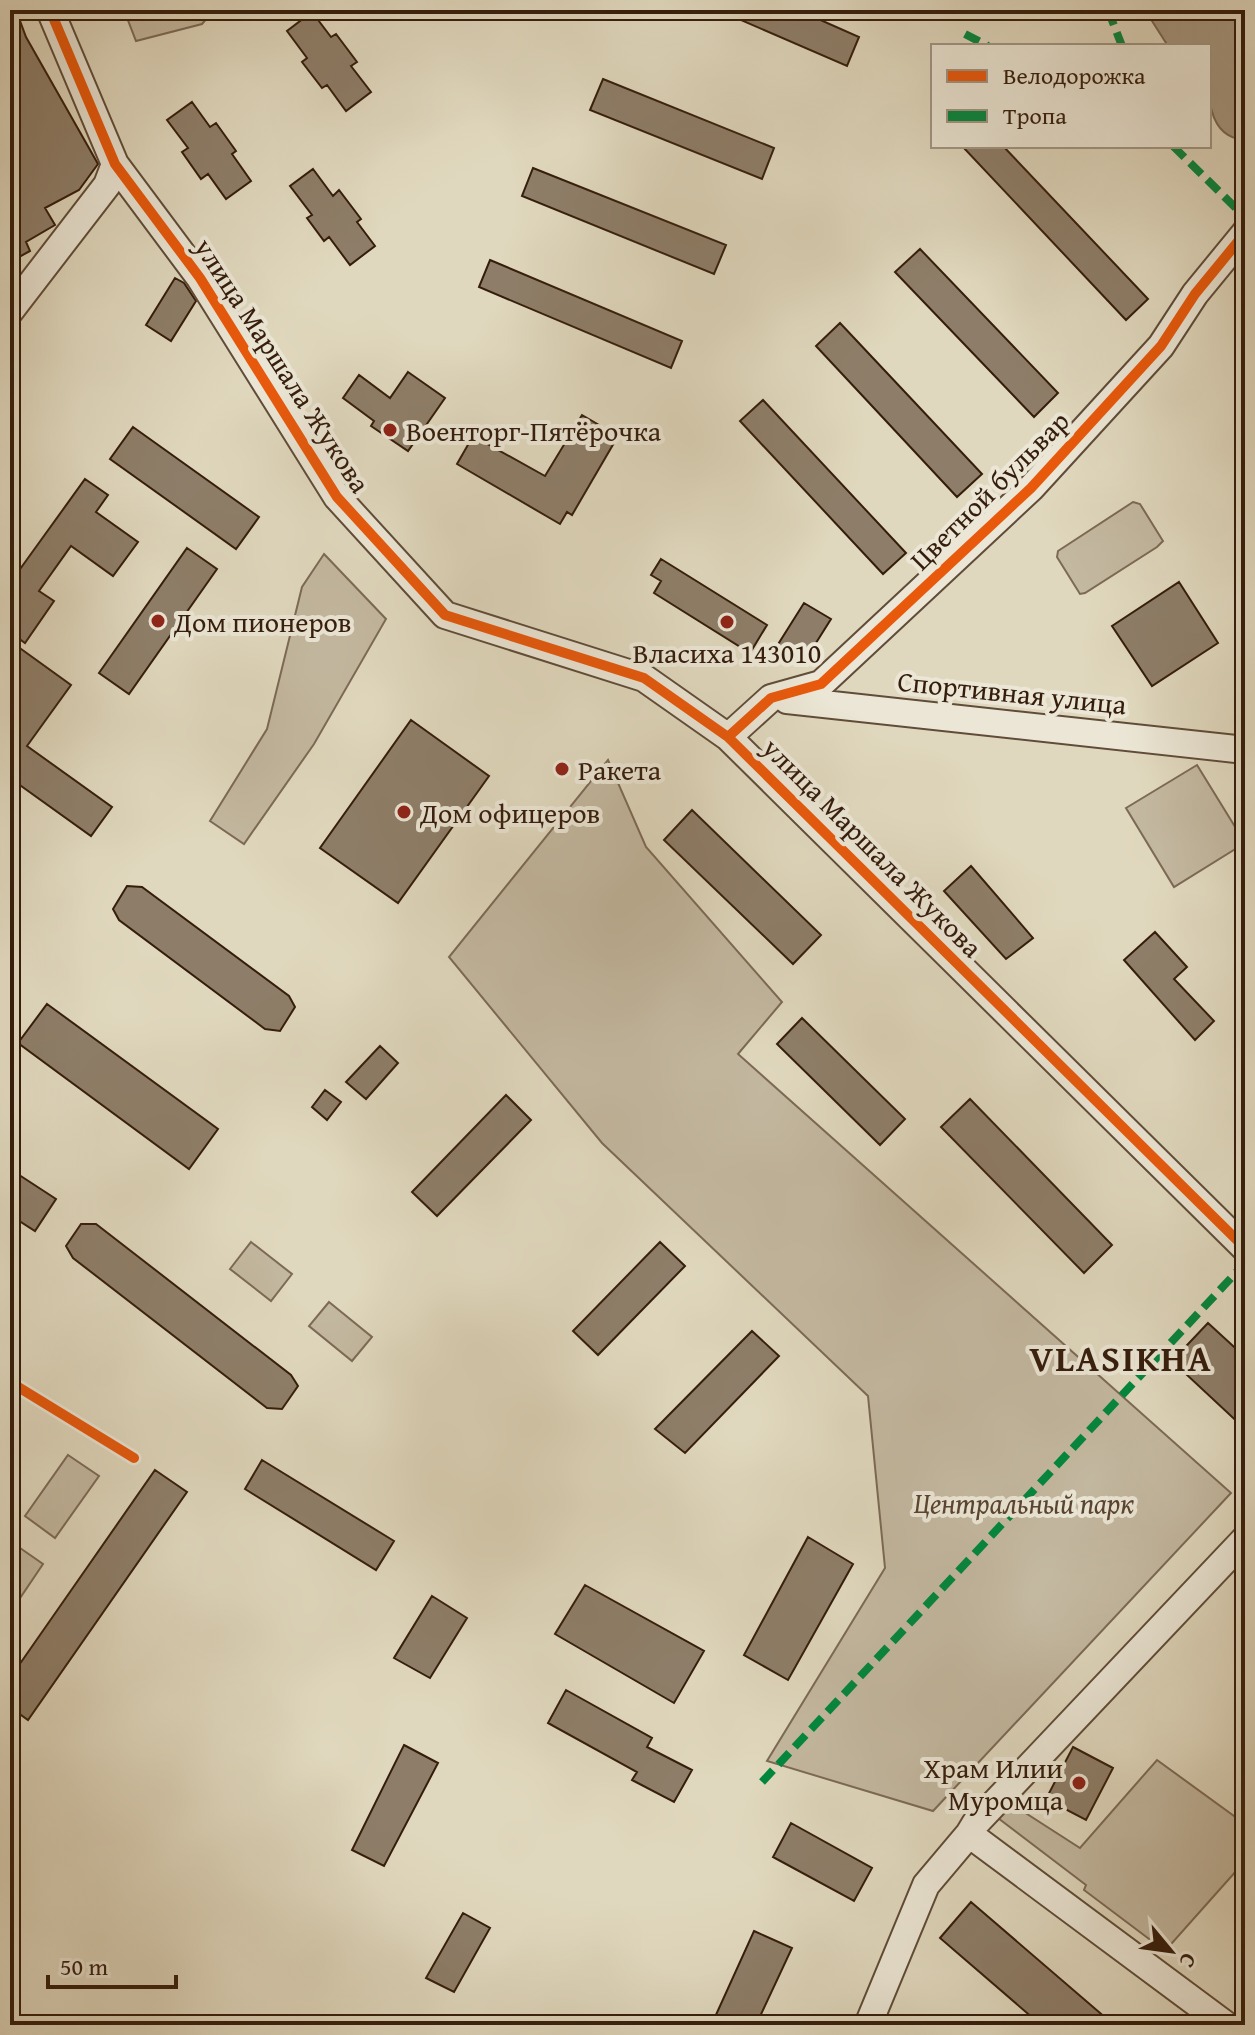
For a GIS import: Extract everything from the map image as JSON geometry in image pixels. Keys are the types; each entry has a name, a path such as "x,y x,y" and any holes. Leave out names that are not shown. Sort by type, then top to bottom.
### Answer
{"street":[{"name":"улица Маршала Жукова","path":"50,10 115,164 200,278 337,497 445,615 644,678 728,737 1245,1248"},
{"path":"10,311 107,185 115,164"},
{"name":"Цветной бульвар","path":"728,737 771,698 821,684 1031,488 1161,346 1195,294 1245,233"},
{"name":"Спортивная улица","path":"771,698 1245,750"},
{"path":"868,2025 926,1885 975,1824 1245,1539"},
{"path":"969,1834 1226,2025"}],"green space":[{"path":"124,10 214,10 202,24 136,41"},
{"path":"1133,502 1140,504 1163,541 1080,594 1057,557 1058,551"},
{"path":"324,554 386,619 314,744 244,844 210,821 267,729 302,587"},
{"name":"Центральный парк","path":"608,760 646,847 782,1002 738,1054 1231,1493 933,1811 767,1761 885,1568 868,1396 602,1143 449,957"},
{"path":"1197,765 1245,843 1174,887 1126,808"},
{"path":"251,1242 292,1274 271,1301 230,1269"},
{"path":"329,1302 372,1337 352,1361 309,1326"},
{"path":"68,1455 99,1476 55,1538 25,1516"},
{"path":"10,1541 43,1564 10,1613"},
{"path":"1157,1760 1245,1824 1245,1861 1165,1951 1084,1890 1086,1885 994,1815 1010,1803 1080,1848"}],"shaded area":[{"path":"1145,10 1245,10 1245,140 1231,136 1220,128 1214,117 1211,107 1211,44 1167,44"}],"building":[{"path":"10,10 16,10 26,37 98,164 79,190 45,208 55,225 26,242 30,251 10,262"},
{"path":"718,10 798,10 859,37 847,66"},
{"path":"312,12 331,37 336,34 357,62 351,66 371,92 346,111 327,85 322,88 302,62 307,58 287,31"},
{"path":"603,79 774,148 762,179 590,110"},
{"path":"192,102 210,127 216,123 236,151 232,154 251,181 226,199 208,174 201,179 182,152 188,148 167,120"},
{"path":"964,148 1005,148 1148,299 1126,320"},
{"path":"533,168 726,245 714,274 522,196"},
{"path":"313,169 333,196 339,190 361,219 357,222 375,246 350,265 329,237 324,241 307,218 312,215 290,186"},
{"path":"920,249 1058,393 1034,417 895,272"},
{"path":"490,260 682,341 671,368 479,287"},
{"path":"175,278 184,283 196,301 171,341 146,325"},
{"path":"840,323 982,474 957,497 816,346"},
{"path":"408,372 445,398 408,451 371,426 374,421 343,398 359,375 390,398"},
{"path":"763,400 906,553 883,574 740,421"},
{"path":"582,415 618,436 572,515 567,512 560,524 457,464 473,436 545,476"},
{"path":"133,427 259,517 236,549 110,459"},
{"path":"85,479 108,495 96,512 138,542 113,576 71,546 39,591 54,601 25,643 10,632 10,583"},
{"name":"Дом пионеров","path":"187,548 217,569 129,694 99,673"},
{"path":"661,559 767,625 750,653 654,593 661,581 651,575"},
{"path":"1179,582 1218,643 1152,686 1112,626"},
{"path":"804,603 831,619 804,662 777,646"},
{"path":"10,641 71,685 27,746 112,807 91,836 10,778"},
{"name":"Дом офицеров","path":"411,720 489,776 398,903 320,848"},
{"path":"692,810 821,935 793,964 664,840"},
{"path":"971,866 1033,938 1006,959 944,891"},
{"path":"127,886 142,887 289,996 295,1007 280,1031 265,1029 119,920 113,909"},
{"path":"1155,932 1187,967 1174,979 1214,1021 1195,1040 1124,960"},
{"path":"47,1004 218,1129 189,1169 18,1043"},
{"path":"802,1018 905,1119 880,1145 777,1044"},
{"path":"380,1046 398,1063 366,1099 346,1082"},
{"path":"325,1090 341,1102 327,1120 312,1107"},
{"path":"506,1095 531,1120 437,1216 412,1192"},
{"path":"970,1099 1112,1245 1084,1273 941,1127"},
{"path":"10,1169 56,1199 35,1231 10,1215"},
{"path":"81,1224 96,1224 291,1375 298,1386 282,1409 267,1408 73,1258 66,1246"},
{"path":"660,1242 685,1266 598,1355 573,1331"},
{"path":"1208,1323 1245,1357 1245,1429 1172,1361"},
{"path":"752,1331 779,1356 685,1453 655,1429"},
{"path":"262,1460 394,1541 376,1570 245,1489"},
{"path":"155,1470 187,1492 28,1720 10,1707 10,1678"},
{"path":"808,1537 853,1564 788,1680 744,1655"},
{"path":"585,1585 704,1651 674,1703 555,1634"},
{"path":"432,1596 467,1618 430,1678 394,1658"},
{"path":"566,1690 652,1738 647,1747 692,1770 674,1802 632,1780 637,1772 548,1723"},
{"path":"404,1745 438,1763 384,1866 352,1850"},
{"name":"Храм Илии Муромца","path":"1073,1747 1113,1768 1086,1820 1046,1799"},
{"path":"791,1823 872,1868 854,1901 773,1857"},
{"path":"971,1902 1114,2025 1041,2025 940,1938"},
{"path":"463,1913 490,1928 454,1992 426,1978"},
{"path":"754,1931 792,1948 756,2025 734,2025 715,2017"}],"marked path":[{"path":"1108,10 1121,44"},
{"path":"965,34 984,44"},
{"path":"1175,148 1245,217"},
{"path":"762,1782 1245,1263"}],"cycle path":[{"path":"50,10 115,164 200,278 337,497 445,615 644,678 728,737 1245,1248"},
{"path":"728,737 771,698 821,684 1031,488 1161,346 1195,294 1245,233"},
{"path":"10,1382 134,1458"}],"place":[{"name":"Военторг-Пятёрочка","path":"390,430"},
{"name":"Дом пионеров","path":"158,621"},
{"name":"Власиха 143010","path":"727,622"},
{"name":"Ракета","path":"562,769"},
{"name":"Дом офицеров","path":"404,812"},
{"name":"Храм Илии Муромца","path":"1079,1783"}],"district":[{"name":"VLASIKHA","path":"1121,1357"}]}
